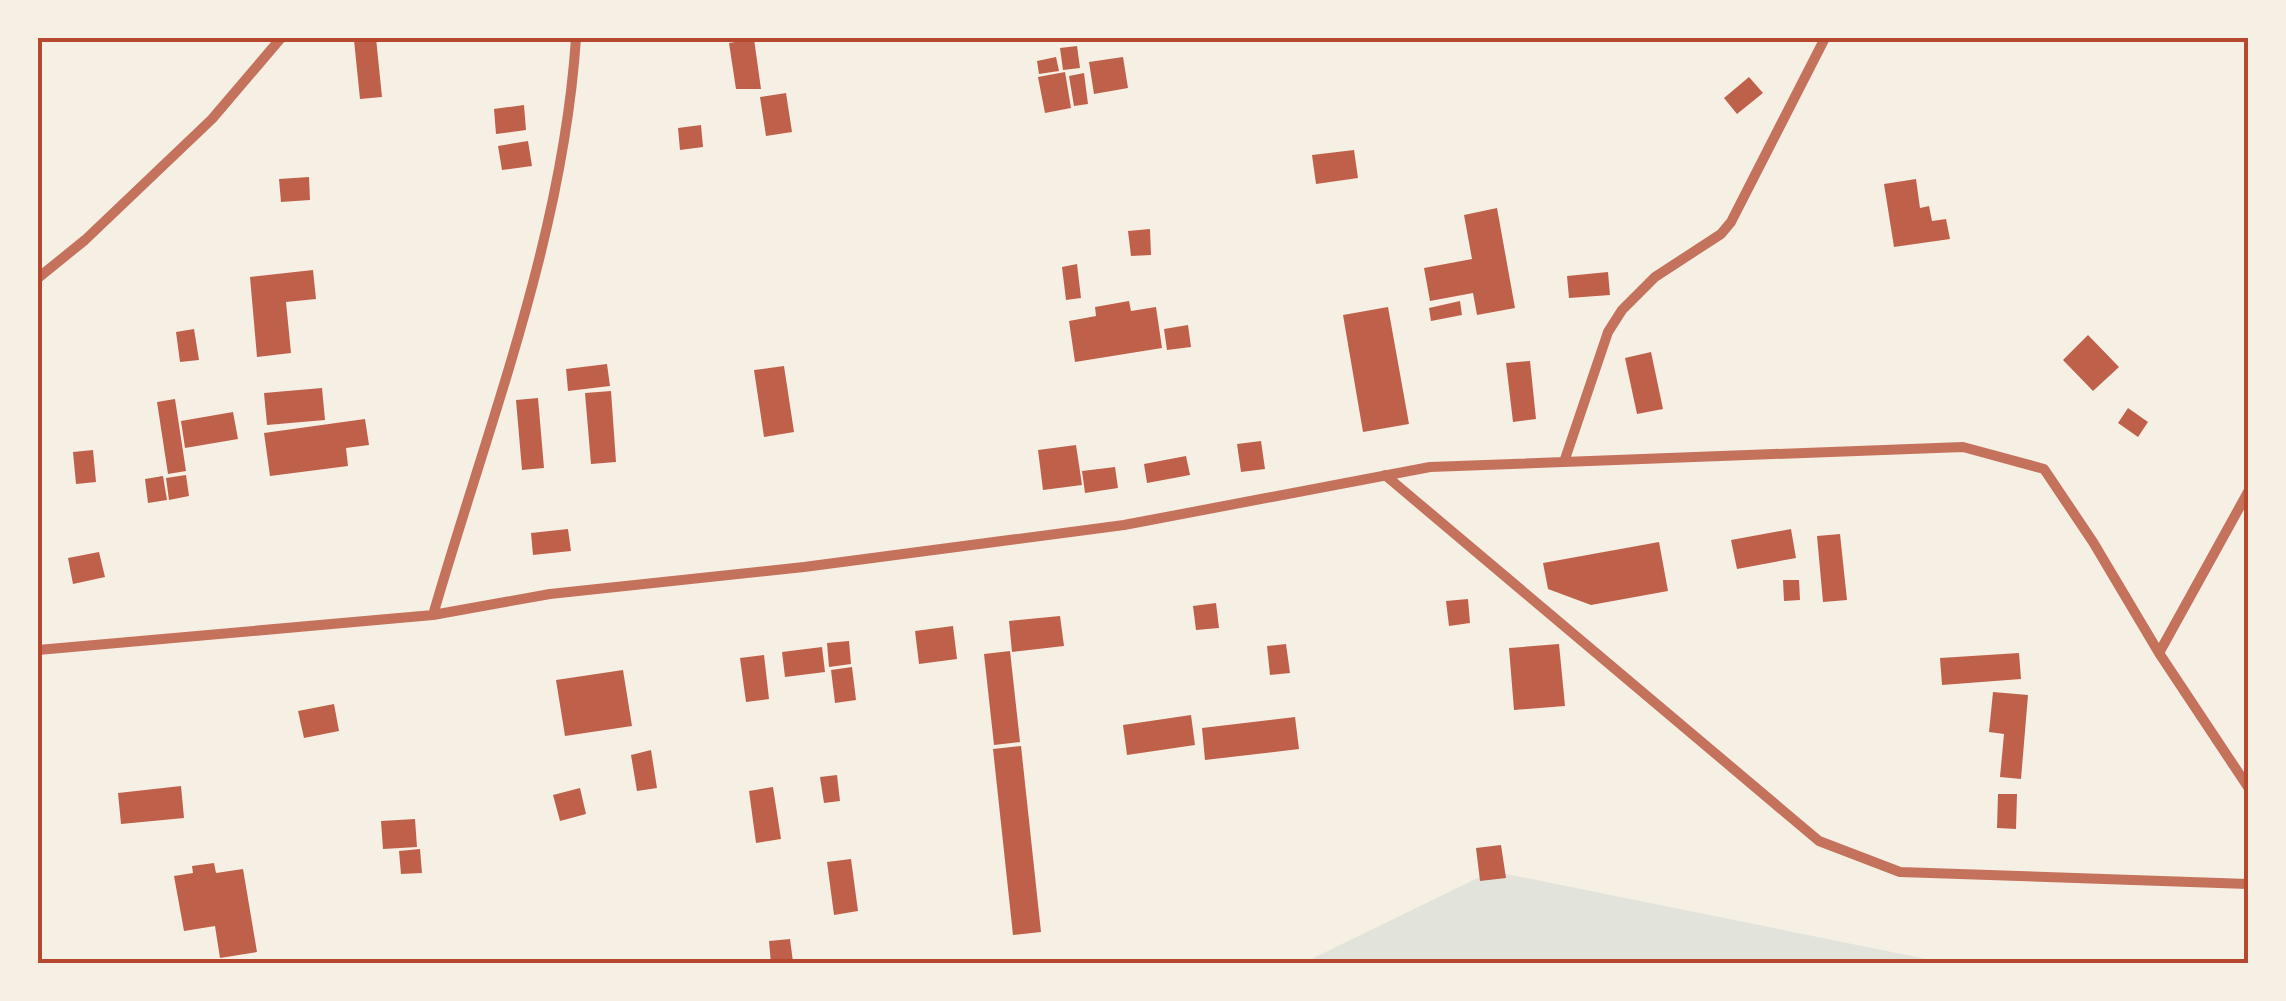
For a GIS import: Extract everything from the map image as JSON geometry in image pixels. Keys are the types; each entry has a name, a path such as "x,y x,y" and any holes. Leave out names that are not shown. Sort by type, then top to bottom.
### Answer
{"street":[{"path":"38,278 85,240 212,119 281,38"},
{"path":"434,615 548,232 572,96 576,38"},
{"path":"1564,462 1608,332 1640,290 1722,234 1732,222 1825,38"},
{"path":"38,650 434,615 550,594 804,568 1124,525 1430,467 1963,447 2044,469 2248,787"},
{"path":"1385,475 1819,840 1900,872 2248,884"},
{"path":"2159,653 2248,492"}],"shaded area":[{"path":"1492,871 1946,963 1301,964"}],"building":[{"path":"376,38 382,97 360,99 354,40"},
{"path":"754,39 761,89 736,89 729,43"},
{"path":"1077,46 1080,68 1063,70 1060,48"},
{"path":"1056,57 1059,71 1039,74 1037,61"},
{"path":"1123,57 1128,88 1094,94 1089,62"},
{"path":"1065,72 1071,108 1045,113 1038,77"},
{"path":"1084,73 1088,104 1074,106 1069,76"},
{"path":"1749,77 1763,93 1737,114 1724,98"},
{"path":"786,93 792,132 766,136 760,97"},
{"path":"524,105 526,130 496,134 494,109"},
{"path":"701,125 703,147 680,150 678,128"},
{"path":"528,141 532,166 502,170 498,146"},
{"path":"1354,150 1358,178 1316,184 1312,155"},
{"path":"309,177 310,200 281,202 279,179"},
{"path":"1916,179 1920,208 1929,206 1932,221 1946,219 1950,239 1894,247 1884,184"},
{"path":"1497,208 1515,308 1477,315 1473,293 1430,301 1424,268 1472,259 1464,215"},
{"path":"1150,229 1151,255 1131,256 1128,231"},
{"path":"1077,264 1081,298 1066,300 1062,267"},
{"path":"313,270 316,299 286,302 291,353 257,357 250,277"},
{"path":"1608,272 1610,295 1569,298 1567,276"},
{"path":"1129,301 1131,311 1156,307 1162,348 1075,362 1069,321 1096,316 1095,307"},
{"path":"1460,301 1462,315 1431,321 1429,308"},
{"path":"1388,307 1409,424 1363,432 1343,315"},
{"path":"1188,325 1191,347 1167,350 1164,329"},
{"path":"194,329 199,360 180,362 176,332"},
{"path":"2088,335 2119,367 2093,391 2063,360"},
{"path":"1651,352 1663,409 1637,414 1625,358"},
{"path":"1530,361 1536,419 1513,422 1506,363"},
{"path":"607,364 610,386 568,391 566,369"},
{"path":"784,366 794,432 764,437 754,370"},
{"path":"322,388 325,420 267,425 264,393"},
{"path":"611,391 616,462 591,464 585,393"},
{"path":"538,398 544,468 522,470 516,400"},
{"path":"175,399 186,471 168,474 157,402"},
{"path":"2128,408 2148,422 2138,437 2118,423"},
{"path":"233,412 238,439 185,448 181,421"},
{"path":"365,419 369,445 346,448 348,466 270,476 264,433"},
{"path":"1261,441 1265,469 1241,472 1237,444"},
{"path":"1076,445 1082,485 1043,490 1038,450"},
{"path":"93,450 96,482 76,484 73,452"},
{"path":"1186,456 1190,475 1147,483 1144,464"},
{"path":"1115,467 1118,488 1085,493 1082,471"},
{"path":"186,475 189,496 169,500 166,478"},
{"path":"163,476 167,500 148,503 145,479"},
{"path":"568,529 571,551 533,555 531,533"},
{"path":"1791,529 1796,558 1737,569 1731,540"},
{"path":"1840,534 1847,600 1823,602 1817,536"},
{"path":"1659,542 1668,591 1591,605 1548,589 1543,563"},
{"path":"99,552 105,577 73,584 68,558"},
{"path":"1783,580 1799,580 1800,600 1784,601"},
{"path":"1468,599 1470,623 1449,626 1446,601"},
{"path":"1216,603 1219,628 1196,630 1193,606"},
{"path":"1060,616 1064,646 1012,652 1009,621"},
{"path":"953,626 957,659 919,664 915,631"},
{"path":"849,641 851,664 829,667 827,643"},
{"path":"1286,644 1290,673 1270,675 1267,646"},
{"path":"1559,644 1565,706 1514,710 1509,648"},
{"path":"822,647 825,672 785,677 782,652"},
{"path":"1010,651 1020,742 994,745 984,654"},
{"path":"2019,653 2021,679 1942,685 1940,658"},
{"path":"764,655 769,699 746,702 740,658"},
{"path":"852,667 856,700 835,703 831,670"},
{"path":"623,670 632,726 565,736 556,680"},
{"path":"1993,692 2028,695 2021,779 2000,777 2004,734 1989,732"},
{"path":"334,704 339,731 304,738 298,711"},
{"path":"1191,715 1195,745 1127,755 1123,725"},
{"path":"1295,717 1299,749 1205,760 1202,728"},
{"path":"1021,746 1041,932 1013,935 993,749"},
{"path":"651,750 657,788 637,791 631,755"},
{"path":"837,775 840,801 824,803 820,777"},
{"path":"181,786 184,818 121,824 118,793"},
{"path":"773,787 781,839 756,843 749,791"},
{"path":"580,788 586,814 560,821 553,795"},
{"path":"1998,794 2017,794 2016,829 1997,828"},
{"path":"415,819 417,847 383,849 381,821"},
{"path":"1501,845 1506,878 1480,881 1476,848"},
{"path":"420,849 422,873 401,874 399,851"},
{"path":"851,859 858,911 834,915 827,862"},
{"path":"214,863 216,873 243,869 257,952 220,958 215,926 184,931 174,876 193,873 192,866"},
{"path":"790,939 793,962 771,964 769,941"}]}
